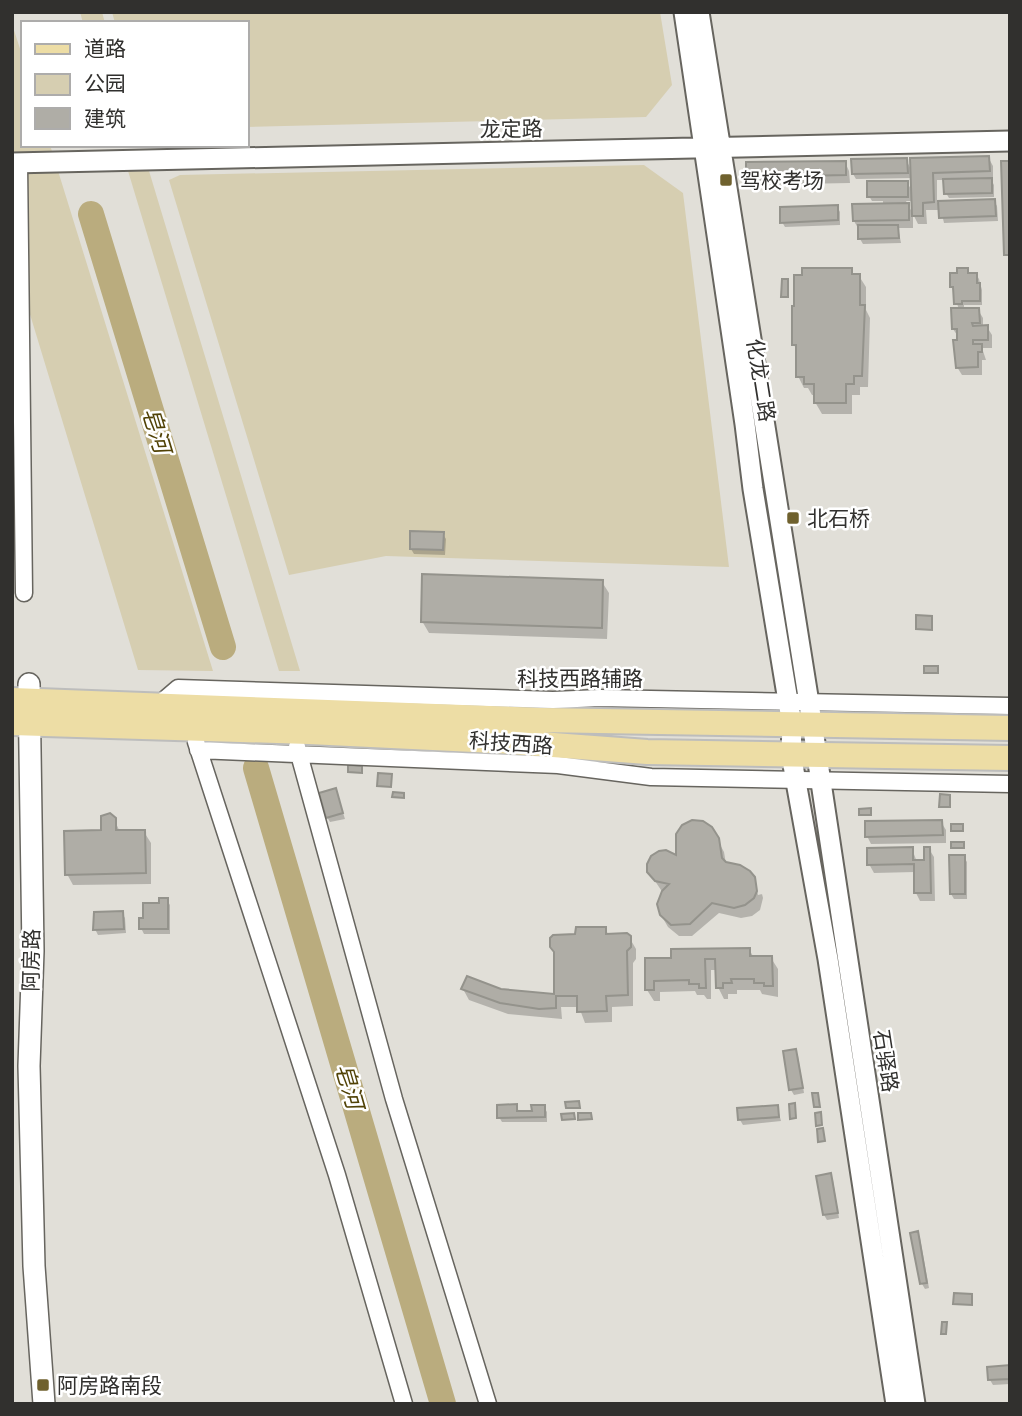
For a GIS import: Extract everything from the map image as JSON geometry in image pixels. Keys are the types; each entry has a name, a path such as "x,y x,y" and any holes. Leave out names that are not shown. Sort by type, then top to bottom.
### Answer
{"main road":[{"name":"科技西路","path":"22,706 156,706 530,720 800,714 1010,728"},
{"name":"科技西路","path":"22,706 195,739 296,743 513,742 647,752 1010,758"},
{"name":"阿房路","path":"22,706 33,951 29,1066 34,1266 44,1404"}],"street":[{"name":"化龙二路","path":"684,12 713,147"},
{"name":"化龙二路","path":"699,12 753,489 800,714 791,754"},
{"name":"龙定路","path":"16,163 1010,141"},
{"path":"16,163 24,593"},
{"path":"800,714 1010,706"},
{"name":"石驿路","path":"800,714 816,754 821,781 915,1404"},
{"path":"195,739 337,1175 404,1404"},
{"path":"488,1404 394,1099 296,743 558,765 651,777 1010,784"},
{"name":"石驿路","path":"791,754 828,959 896,1404"}],"green space":[{"path":"80,12 102,12 104,21 82,21"},
{"path":"112,12 660,12 672,85 646,117 248,127 248,21 114,21"},
{"path":"12,24 21,52 21,147 51,147 213,671 138,670 12,255"},
{"path":"122,151 143,151 300,671 279,671"},
{"path":"644,165 683,193 729,567 386,556 289,575 169,180 180,175"}],"building":[{"path":"989,156 990,171 933,173 934,202 923,203 923,216 912,216 910,158"},
{"path":"907,158 908,173 852,174 851,159"},
{"path":"846,161 846,175 746,177 746,162"},
{"path":"1001,161 1010,161 1010,255 1004,255"},
{"path":"992,178 992,193 944,194 943,179"},
{"path":"867,181 908,181 908,197 867,197"},
{"path":"995,199 996,216 939,218 938,201"},
{"path":"909,203 909,220 853,221 852,204"},
{"path":"838,205 838,220 780,223 780,207"},
{"path":"858,225 898,225 899,238 858,239"},
{"path":"802,268 852,268 852,274 860,274 860,305 865,305 862,376 854,376 854,384 846,384 846,403 814,403 814,384 804,384 804,377 796,377 796,345 792,345 792,306 794,275 802,275"},
{"path":"957,268 968,268 968,273 977,273 980,301 954,304 950,273 957,273"},
{"path":"782,279 788,279 788,297 781,297"},
{"path":"951,308 979,308 980,323 972,323 973,326 988,325 988,340 973,340 973,344 982,344 982,352 978,352 978,367 956,368 953,340 957,340 957,329 952,329"},
{"path":"410,531 444,532 443,550 410,549"},
{"path":"422,574 603,580 602,628 421,622"},
{"path":"916,615 932,616 932,630 916,629"},
{"path":"924,666 938,666 938,673 924,673"},
{"path":"348,765 362,766 362,773 348,772"},
{"path":"378,773 392,774 391,787 377,786"},
{"path":"336,788 343,813 326,818 319,793"},
{"path":"393,792 404,793 404,798 392,797"},
{"path":"940,794 950,795 950,807 939,807"},
{"path":"871,808 871,815 859,815 859,809"},
{"path":"110,813 116,818 116,830 145,830 146,873 65,875 64,831 101,830 101,816"},
{"path":"692,820 703,821 712,827 719,838 722,858 750,871 755,877 757,891 754,898 745,905 734,908 712,903 690,924 671,925 660,915 657,904 662,891 669,884 655,881 647,872 647,864 651,856 659,851 666,850 676,855 676,834 682,825"},
{"path":"942,820 943,835 865,837 865,821"},
{"path":"951,824 963,824 963,831 951,831"},
{"path":"951,842 964,842 964,848 951,848"},
{"path":"913,847 913,860 924,860 924,847 930,847 931,893 914,893 914,864 867,865 867,848"},
{"path":"949,855 965,855 965,894 950,894"},
{"path":"159,898 168,898 168,929 139,929 139,918 143,918 143,903 159,903"},
{"path":"123,911 124,929 93,930 94,912"},
{"path":"576,927 606,927 606,934 627,933 631,936 631,947 627,951 628,995 606,996 607,1011 577,1012 577,996 556,996 556,1008 539,1009 500,1003 461,989 467,976 501,989 554,994 554,952 550,947 550,938 553,935 575,934"},
{"path":"750,948 750,956 772,956 773,986 754,983 754,979 731,979 732,983 723,983 723,988 716,988 715,959 705,959 706,988 699,988 699,984 689,984 689,980 654,981 654,990 645,990 645,958 671,958 671,949"},
{"path":"796,1049 803,1088 789,1090 783,1051"},
{"path":"812,1093 818,1093 820,1107 814,1107"},
{"path":"579,1101 580,1108 566,1108 565,1102"},
{"path":"795,1103 796,1118 790,1119 789,1104"},
{"path":"517,1104 517,1111 532,1111 531,1105 545,1105 545,1117 497,1118 497,1105"},
{"path":"778,1105 779,1117 738,1120 737,1108"},
{"path":"821,1112 822,1125 816,1126 815,1113"},
{"path":"574,1113 575,1119 562,1120 561,1114"},
{"path":"578,1113 591,1113 592,1119 578,1120"},
{"path":"823,1128 825,1141 818,1142 817,1129"},
{"path":"831,1173 838,1213 823,1215 816,1176"},
{"path":"918,1231 927,1283 920,1284 910,1233"},
{"path":"954,1293 972,1294 972,1305 953,1304"},
{"path":"942,1322 947,1322 946,1334 941,1334"},
{"path":"1010,1365 1010,1379 988,1380 987,1367"}],"waterway":[{"name":"皂河","path":"91,214 223,647"},
{"name":"皂河","path":"256,768 443,1404"}],"place":[{"name":"驾校考场","path":"726,180"},
{"name":"北石桥","path":"793,518"},
{"name":"阿房路南段","path":"43,1385"}]}
